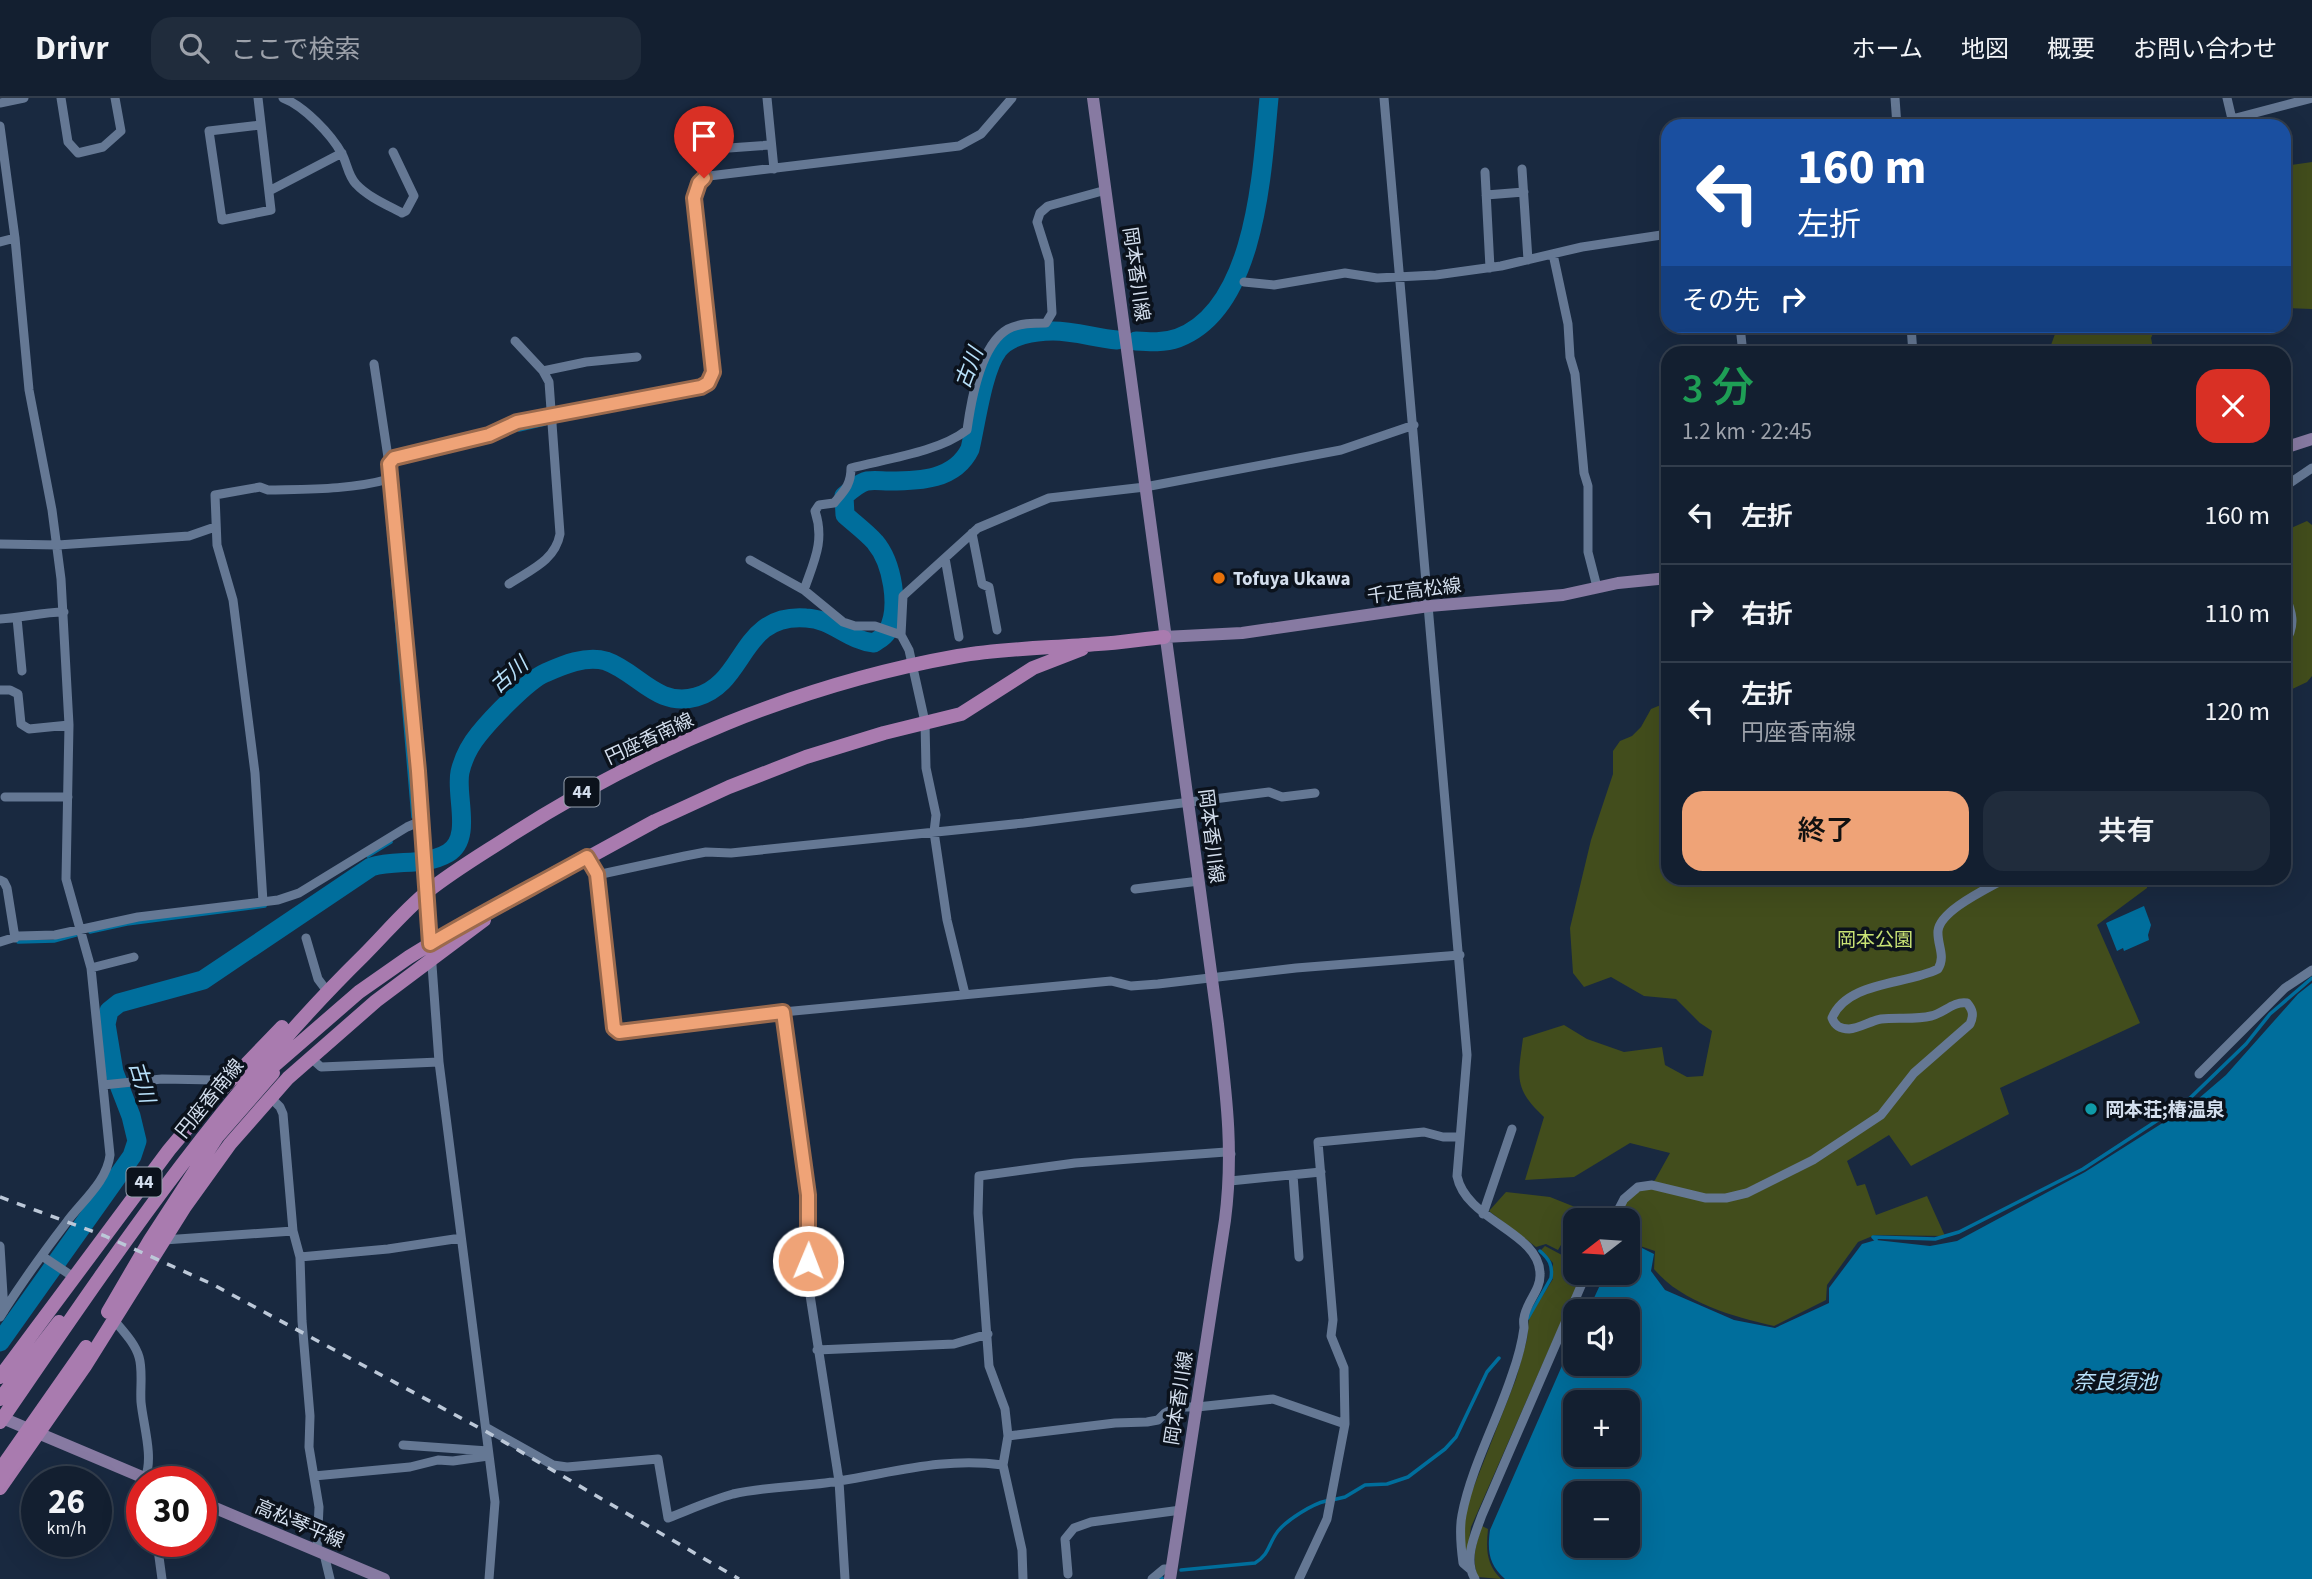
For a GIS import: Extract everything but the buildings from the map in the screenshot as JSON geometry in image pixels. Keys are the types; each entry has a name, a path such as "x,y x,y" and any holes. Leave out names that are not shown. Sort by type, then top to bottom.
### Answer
{"main road":[{"name":"岡本香川線","path":"1093,98 1212,977 1231,1154 1230,1181 1171,1574"},
{"path":"2291,445 2312,439"},
{"name":"千疋高松線","path":"1164,637 1242,633 1429,606 1563,595 1597,587 1661,579"},
{"name":"円座香南線","path":"193,1160 222,1110 311,1007 426,893 563,802 635,764 782,702 913,666 958,656 1017,649 1097,645 1164,637"},
{"name":"円座香南線","path":"0,1420 142,1218 193,1160 249,1089 359,992 471,919 654,821 729,787 806,757 961,714 1033,668 1097,645"},
{"name":"44","path":"0,1488 114,1320 184,1208 230,1144 288,1078 376,1001 507,902"},
{"name":"44","path":"0,1377 70,1275 169,1150 223,1087 292,1017 311,1007"},
{"name":"44","path":"0,1470 97,1329 150,1240 193,1160"},
{"name":"44","path":"0,1399 142,1218"},
{"path":"0,1420 126,1470"},
{"name":"高松琴平線","path":"217,1509 384,1579"}],"street":[{"path":"0,103 24,98"},
{"path":"61,98 68,142 78,153 103,147 121,131 115,98"},
{"path":"258,98 271,190 271,210 222,220 209,131 260,125"},
{"path":"283,98 300,106 342,153 356,184 402,213 414,195 393,152"},
{"path":"767,98 774,169"},
{"path":"389,464 394,458 489,435 517,422 701,387 708,383 713,372 694,198 699,183 709,176 959,146 981,134 1012,98"},
{"path":"1895,98 1896,119"},
{"path":"2227,98 2232,119 2312,98"},
{"path":"1387,99 1467,1055 1459,1137 1459,1185 1463,1194 1483,1214 1530,1250 1539,1264 1541,1275 1524,1317 1524,1328 1513,1373 1461,1518 1463,1563 1471,1569"},
{"path":"0,126 15,238 29,390 58,545 64,611 69,725 66,879 91,968 108,1084 109,1138 109,1167 2,1314"},
{"path":"729,148 770,145"},
{"path":"271,190 342,153"},
{"path":"1522,169 1528,260"},
{"path":"1485,172 1489,268"},
{"path":"804,590 818,550 820,527 815,511 819,505 834,503 847,489 851,482 851,468 926,449 960,436 967,430 981,367 990,345 1007,329 1046,323 1052,313 1049,260 1037,230 1040,213 1048,206 1106,190"},
{"path":"1486,195 1524,192"},
{"path":"1244,282 1274,285 1345,273 1377,278 1436,275 1489,268 1661,235"},
{"path":"0,242 15,238"},
{"path":"1553,254 1568,324 1570,357 1575,374 1584,473 1588,486 1588,552 1597,587"},
{"path":"509,584 552,555 558,546 560,534 549,382 543,371 515,341"},
{"path":"543,371 586,362 638,358"},
{"path":"374,364 389,464 421,821 439,1062 495,1502 489,1579"},
{"path":"898,634 903,596 972,533 1049,498 1145,487 1341,450 1413,425"},
{"path":"2291,482 2312,468"},
{"path":"263,902 255,773 247,705 233,600 217,545 215,495 260,487 268,490 339,488 370,485 389,479"},
{"path":"0,544 58,545 189,536 215,527"},
{"path":"972,533 982,584 989,587 997,630"},
{"path":"945,558 959,637"},
{"path":"750,560 804,590 843,622 855,626 875,626 898,634 909,650 925,722 926,768 936,815 934,832 947,920 965,994"},
{"path":"0,619 64,611"},
{"path":"17,618 22,671"},
{"path":"0,690 10,690 18,694 21,724 29,729 69,725"},
{"path":"597,874 706,852 731,853 1024,823 1269,792 1282,797 1315,793"},
{"path":"5,797 68,797"},
{"path":"0,942 55,935 138,917 278,900 299,893 421,821"},
{"path":"587,857 597,874 614,1028 619,1032 965,994 1111,981 1131,986 1158,984 1460,955"},
{"path":"0,880 7,888 15,938"},
{"path":"1135,889 1199,881"},
{"path":"1619,1208 1624,1199 1638,1187 1652,1185 1706,1198 1726,1198 1747,1193 1813,1160 1881,1115 1914,1073 1969,1024 1973,1013 1971,1008 1967,1003 1958,1002 1928,1017 1884,1019 1847,1029 1833,1023 1835,1011 1841,1003 1863,990 1938,969 1942,956 1938,929 1943,920 1963,903 1994,885"},
{"path":"306,937 318,979 327,991"},
{"path":"91,968 134,957"},
{"path":"2199,1074 2285,988 2312,970"},
{"path":"783,1012 808,1195 810,1295 839,1481 845,1579"},
{"path":"311,1058 321,1067 439,1062"},
{"path":"108,1084 215,1080 223,1087"},
{"path":"271,1098 283,1114 293,1231 300,1257 309,1447 319,1507 321,1552 330,1579"},
{"path":"1483,1214 1512,1129"},
{"path":"1299,1579 1327,1518 1345,1424 1344,1367 1331,1336 1333,1320 1318,1142 1424,1132 1443,1137 1459,1137"},
{"path":"1023,1579 1022,1550 1003,1465 1008,1436 1005,1409 989,1366 978,1213 979,1176 1075,1163 1226,1152 1231,1154"},
{"path":"1230,1181 1321,1172"},
{"path":"1293,1175 1298,1257"},
{"path":"164,1240 293,1231"},
{"path":"300,1257 388,1249 461,1238"},
{"path":"0,1246 2,1314"},
{"path":"44,1257 70,1275"},
{"path":"1475,1579 1471,1569 1471,1547 1482,1515 1581,1285"},
{"path":"114,1320 128,1336 139,1357 148,1466"},
{"path":"817,1350 954,1344 988,1334"},
{"path":"1008,1436 1115,1423 1147,1422 1157,1420 1177,1407 1273,1399 1345,1424"},
{"path":"487,1428 553,1465 567,1467 658,1459 668,1518 733,1494 839,1481 883,1471 948,1462 974,1461 1003,1465"},
{"path":"403,1445 488,1453"},
{"path":"314,1476 410,1467 488,1453"},
{"path":"1068,1574 1065,1539 1074,1528 1125,1516 1181,1510"},
{"path":"159,1557 162,1579"},
{"path":"1152,1579 1164,1569 1171,1574"}],"green space":[{"path":"2312,162 2312,309 2291,308 2291,165"},
{"path":"2055,333 2153,333 2153,346 2051,346"},
{"path":"2307,521 2312,525 2312,676 2307,682 2291,690 2291,528"},
{"name":"岡本公園","path":"1661,705 1661,885 2147,885 2147,888 2097,925 2140,1023 2000,1088 2009,1114 1911,1166 1889,1135 1847,1161 1857,1186 1865,1184 1876,1215 1927,1196 1945,1236 1875,1235 1858,1242 1827,1285 1826,1300 1774,1326 1709,1306 1665,1281 1654,1269 1655,1251 1640,1246 1640,1208 1614,1208 1655,1180 1670,1153 1630,1143 1574,1177 1525,1180 1544,1117 1522,1090 1519,1072 1523,1038 1564,1025 1587,1039 1624,1052 1662,1047 1665,1065 1687,1077 1703,1076 1712,1031 1676,999 1644,996 1611,977 1584,987 1573,973 1570,928 1591,840 1613,774 1613,751 1620,741 1632,736 1641,727 1651,709"},
{"path":"1506,1192 1550,1197 1575,1207 1563,1208 1563,1242 1558,1250 1546,1244 1536,1247 1489,1211"},
{"path":"1545,1246 1563,1256 1563,1285 1577,1285 1571,1299 1563,1299 1563,1318 1471,1527 1466,1560 1462,1528 1471,1494 1516,1379 1527,1339 1529,1317 1553,1279 1553,1263 1541,1250"},
{"path":"1482,1526 1488,1529 1487,1550 1490,1562 1501,1579 1478,1577 1476,1545"}],"water":[{"path":"2144,906 2151,925 2149,940 2124,951 2123,948 2117,951 2106,923"},
{"name":"奈良須池","path":"2312,983 2312,1579 1505,1579 1495,1568 1489,1551 1490,1530 1563,1363 1563,1376 1640,1376 1640,1299 1594,1299 1600,1285 1640,1285 1640,1247 1654,1254 1651,1271 1665,1290 1734,1320 1775,1328 1829,1303 1829,1288 1862,1244 1876,1240 1930,1246 1957,1241 2085,1172 2191,1105 2226,1075 2298,994"}],"waterway":[{"name":"古川","path":"1136,341 1152,342 1178,338 1204,322 1225,298 1240,268 1258,197 1269,98"},
{"name":"古川","path":"0,1342 132,1156 137,1141 131,1116 114,1072 106,1024 109,1011 119,1003 203,980 371,867 429,860 448,853 460,837 462,816 459,781 470,747 510,700 545,673 575,662 598,659 617,666 659,693 682,699 696,697 713,689 725,678 755,637 768,626 784,619 816,619 856,638 874,643 886,634 891,622 893,586 881,551 872,538 845,515 844,496 867,481 924,479 936,477 955,467 970,449 984,383 993,359 998,350 1015,337 1053,331 1117,340"},
{"path":"556,421 620,407"},
{"path":"519,430 545,424"},
{"path":"399,451 456,438"},
{"path":"385,487 413,817"},
{"path":"368,856 391,842"},
{"path":"90,932 127,924 265,906"},
{"path":"18,942 54,941 76,935"},
{"path":"1876,1240 1873,1237 1935,1239 1959,1232 2083,1169 2187,1101 2246,1044 2270,1014 2312,978"},
{"path":"1528,1318 1551,1278 1550,1263 1540,1251"},
{"path":"1332,1500 1345,1497 1365,1485 1387,1484 1408,1477 1445,1449 1456,1437 1487,1372 1499,1358"},
{"path":"1181,1570 1255,1563 1264,1556 1275,1536 1293,1517 1326,1501"}],"railway":[{"path":"0,1197 105,1236 212,1284 487,1432 739,1579"}],"place":[{"name":"Tofuya Ukawa","path":"1219,578"},
{"name":"岡本荘;椿温泉","path":"2091,1109"}],"route":[{"path":"704,178 696,189 694,198 713,372 708,383 701,387 517,422 489,435 394,458 389,464 418,771 430,944 587,857 597,874 614,1028 619,1032 783,1012 808,1195 808,1261"}]}
